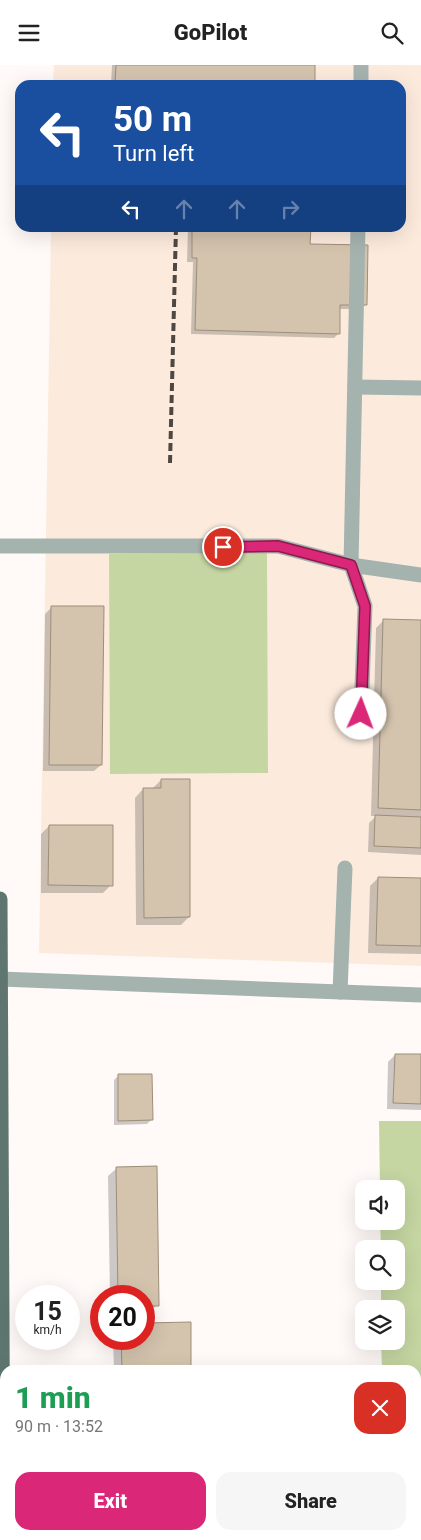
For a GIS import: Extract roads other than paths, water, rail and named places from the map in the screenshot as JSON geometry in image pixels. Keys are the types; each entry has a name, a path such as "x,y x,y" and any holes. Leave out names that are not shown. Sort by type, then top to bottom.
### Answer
{"main road":[{"path":"0,899 3,1365"}],"lane":[{"path":"361,80 362,65"},
{"path":"358,232 351,565 365,606 361,714"},
{"path":"355,387 421,388"},
{"path":"0,547 278,546 351,565 421,575"},
{"path":"340,992 344,868"},
{"path":"0,979 421,995"}],"railway":[{"path":"170,463 176,232"}]}
